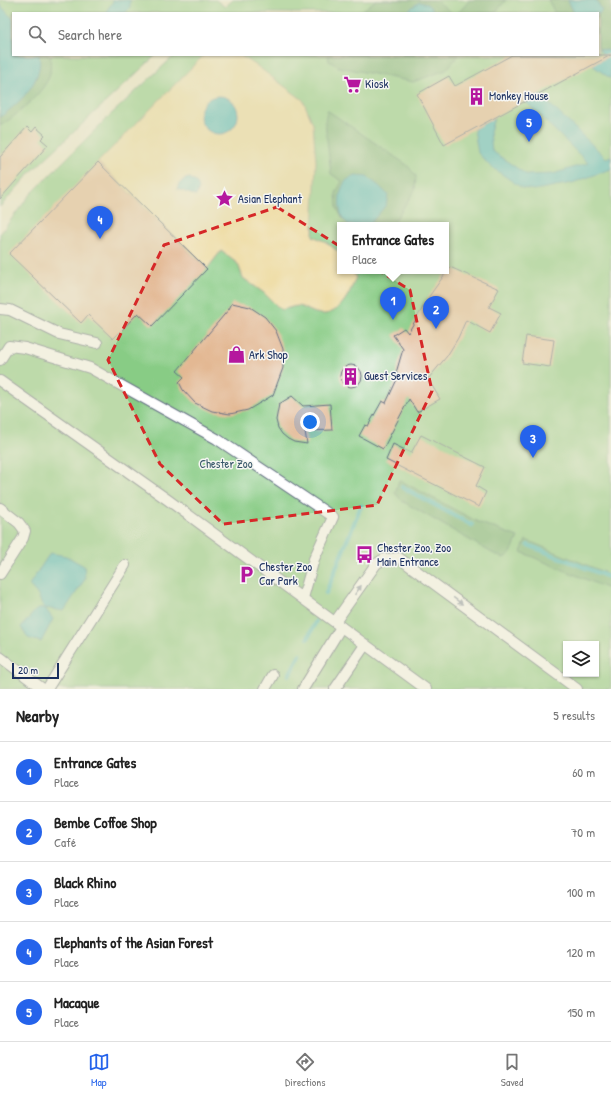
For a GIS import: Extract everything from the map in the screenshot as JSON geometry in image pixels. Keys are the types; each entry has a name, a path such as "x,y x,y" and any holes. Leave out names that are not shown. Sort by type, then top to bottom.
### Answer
{"lane":[{"path":"0,309 10,310 59,334 97,343"},
{"path":"0,360 9,346 25,348 90,368 218,439 333,517 314,559 303,598"},
{"path":"0,381 168,500 426,689"},
{"path":"0,508 19,523 25,531 23,538 0,574"},
{"path":"303,689 338,625 376,564 384,559 399,558 577,689"},
{"path":"47,689 125,565"},
{"path":"335,689 365,645"},
{"path":"0,657 43,689"},
{"path":"265,689 273,675"}],"highlighted area":[{"path":"277,207 410,290 432,391 377,505 223,524 160,464 108,360 164,245"}],"green space":[{"name":"Chester Zoo","path":"0,0 216,0 225,7 233,0 611,0 611,689 0,689 0,234 29,196 106,119 174,56 599,56 599,12 12,12 12,56 155,56 31,172 0,207"},
{"path":"376,0 436,0 451,12 360,12"},
{"path":"470,0 506,0 496,12 459,12"},
{"path":"548,0 568,0 574,12 554,12"},
{"path":"596,0 611,0 611,51 599,49 599,14 602,10"},
{"path":"39,56 51,56 50,74 43,88 29,103 0,126 0,117 22,98 34,82 40,64"},
{"path":"328,56 458,56 446,70 413,82 339,67 329,61"},
{"path":"327,110 407,165 416,176 415,190 394,222 347,222 342,218 337,208 336,193 342,181 331,174 325,122"},
{"path":"399,480 478,522 518,537 511,553 504,558 492,553 402,501 395,493"},
{"path":"526,540 611,575 611,590 521,552"}],"sand":[{"name":"Asian Elephant","path":"203,56 242,56 303,100 313,124 316,161 313,236 326,242 337,251 337,274 354,274 356,277 351,290 339,307 327,314 314,313 299,306 281,310 264,293 243,278 238,264 221,251 207,269 98,162"}],"water":[{"path":"114,0 130,0 130,8 126,12 106,12"},
{"path":"568,0 596,0 602,10 599,14 599,12 574,12"},
{"path":"419,2 427,4 435,12 406,12"},
{"path":"0,5 12,18 12,56 39,56 40,64 34,82 22,98 0,117"},
{"path":"599,49 611,51 611,79 592,65 605,58"},
{"path":"539,94 606,158 611,156 611,169 572,183 534,190 522,188 490,166 478,153 474,129 494,118 490,132 492,151 527,175 553,174 588,163 525,101"},
{"path":"219,96 232,102 238,115 232,128 219,134 206,128 200,115 206,102"},
{"path":"356,176 367,177 388,195 386,205 372,222 345,222 342,217 340,210 341,190 348,179"},
{"path":"190,178 197,183 199,189 196,196 177,189 185,179"},
{"path":"50,553 66,556 84,566 85,579 64,611 45,608 53,619 41,642 28,638 21,627 36,610 44,608 37,594 29,585"}],"building":[{"name":"Monkey House","path":"611,55 444,145 417,94 449,76 455,86 510,56"},
{"path":"27,127 32,132 36,127 45,135 41,139 48,145 0,199 0,157"},
{"path":"98,162 207,269 152,326 138,313 113,339 88,315 81,323 9,254"},
{"path":"450,267 499,289 489,307 501,313 490,333 466,320 458,338 447,356 428,379 440,399 417,412 409,399 383,449 359,436 365,425 368,426 382,401 386,403 399,375 396,373 403,349 393,335 404,328 408,333 430,295 445,274 449,274"},
{"name":"Ark Shop","path":"232,303 250,307 265,317 276,331 283,349 283,368 273,395 248,410 230,414 212,411 195,403 183,390 179,382 184,377 177,371 229,309"},
{"path":"526,336 554,340 550,367 522,363"},
{"name":"Guest Services","path":"351,365 359,368 362,376 359,384 351,387 343,384 340,376 343,368"},
{"path":"292,396 303,406 330,404 332,430 305,431 307,444 294,442 282,434 278,428 276,420 279,404"},
{"path":"421,435 485,467 476,486 486,492 479,507 386,460 393,444 411,453"}],"waterway":[{"path":"402,487 472,525"},
{"path":"326,593 361,506"},
{"path":"528,545 611,578"},
{"path":"308,638 316,621"},
{"path":"289,675 300,655"}],"place":[{"name":"Kiosk","path":"352,84"},
{"name":"Monkey House","path":"476,96"},
{"name":"Macaque","path":"529,142"},
{"name":"Asian Elephant","path":"225,199"},
{"name":"Elephants of the Asian Forest","path":"100,239"},
{"name":"Entrance Gates","path":"393,320"},
{"name":"Bembe Coffoe Shop","path":"436,329"},
{"name":"Ark Shop","path":"236,355"},
{"name":"Guest Services","path":"351,376"},
{"name":"Black Rhino","path":"533,458"},
{"name":"Chester Zoo, Zoo Main Entrance","path":"364,555"},
{"name":"Chester Zoo Car Park","path":"246,574"}]}
